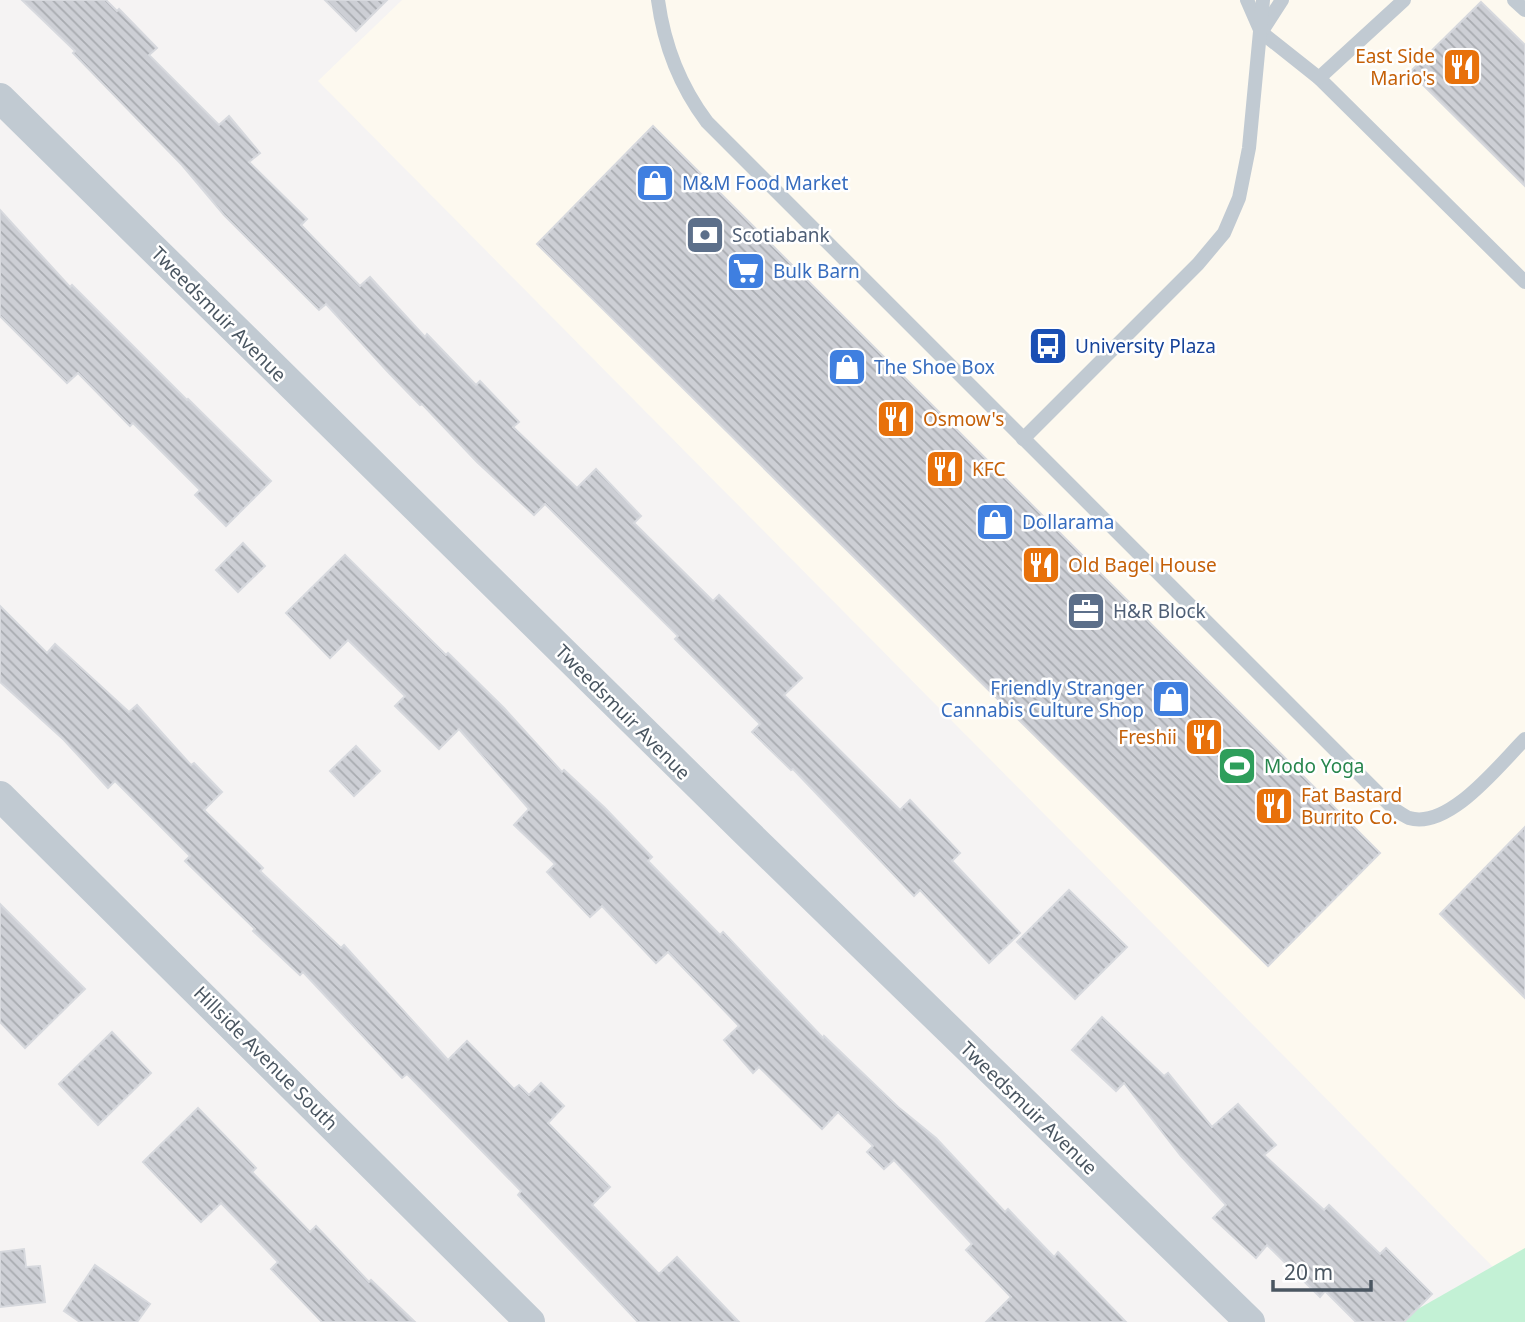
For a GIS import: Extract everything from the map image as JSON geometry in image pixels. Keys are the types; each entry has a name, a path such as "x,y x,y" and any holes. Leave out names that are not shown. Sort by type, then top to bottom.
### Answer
{"street":[{"name":"Tweedsmuir Avenue","path":"0,98 756,842 1250,1322"},
{"name":"Hillside Avenue South","path":"0,796 530,1322"}],"lane":[{"path":"658,0 668,48 679,75 693,103 708,122 1395,810 1407,818 1423,820 1437,817 1454,807 1525,739"},
{"path":"1247,0 1261,32 1319,78 1525,282"},
{"path":"1023,439 1198,264 1224,233 1239,198 1249,148 1263,0"},
{"path":"1261,32 1282,0"},
{"path":"1319,78 1404,0"},
{"path":"1514,0 1525,10"}],"shaded area":[{"name":"University Plaza","path":"402,0 1525,0 1525,1249 1494,1268 318,81"}],"green space":[{"path":"1525,1248 1525,1322 1395,1322"}],"building":[{"path":"22,0 106,0 117,11 119,9 157,48 149,55 219,125 229,116 260,153 249,162 307,219 301,225 360,286 370,277 425,337 427,334 476,385 480,381 519,422 513,427 577,488 596,469 641,516 634,523 713,601 719,595 802,678 784,695 900,810 910,800 960,853 952,861 1020,933 989,963 920,890 914,896 793,769 752,732 760,724 675,639 678,636 545,504 534,515 477,462 388,372 326,304 319,310 224,215 182,165 73,53 75,51"},
{"path":"325,0 387,0 356,31"},
{"path":"1481,2 1525,45 1525,186 1410,72"},
{"path":"653,126 1380,853 1268,966 537,244"},
{"path":"0,210 70,287 72,285 271,481 226,526 195,495 200,490 133,423 130,426 78,373 67,383 0,316"},
{"path":"243,543 265,566 238,592 216,570"},
{"path":"345,555 504,708 562,772 564,770 605,808 652,857 648,861 720,935 723,932 823,1038 824,1036 898,1107 936,1138 1005,1212 1008,1209 1054,1257 1058,1252 1126,1322 986,1322 1011,1297 966,1250 972,1244 894,1160 884,1169 867,1152 873,1146 838,1112 822,1129 759,1067 753,1073 724,1040 739,1026 668,952 656,963 602,906 590,917 547,872 555,864 514,825 529,809 459,729 439,749 395,706 405,696 348,640 330,658 286,613"},
{"path":"0,606 47,653 55,644 129,712 137,705 191,765 194,763 222,792 204,810 263,868 260,871 341,948 344,945 448,1060 467,1041 514,1089 519,1085 529,1095 541,1083 564,1106 548,1123 610,1187 592,1205 659,1274 677,1257 739,1322 638,1322 518,1195 521,1191 407,1074 402,1078 303,972 300,975 253,931 255,929 185,861 190,856 115,781 108,788 64,740 0,682"},
{"path":"356,746 380,771 354,796 330,771"},
{"path":"1525,827 1525,998 1440,914"},
{"path":"1069,890 1127,947 1075,999 1017,942"},
{"path":"0,904 85,989 25,1048 0,1022"},
{"path":"1102,1017 1164,1076 1168,1073 1212,1127 1238,1104 1276,1145 1264,1155 1324,1210 1329,1205 1380,1254 1386,1248 1432,1294 1404,1322 1356,1322 1325,1291 1320,1297 1267,1245 1256,1258 1213,1218 1226,1205 1181,1156 1124,1083 1116,1091 1072,1050"},
{"path":"112,1032 151,1073 98,1125 59,1084"},
{"path":"198,1108 256,1168 252,1172 310,1232 316,1226 369,1282 371,1280 415,1322 322,1322 271,1269 278,1262 221,1203 201,1222 143,1162"},
{"path":"24,1249 26,1267 40,1266 45,1302 0,1307 0,1252"},
{"path":"95,1265 150,1304 137,1322 80,1322 64,1311"}],"place":[{"name":"East Side Mario's","path":"1462,67"},
{"name":"M&M Food Market","path":"655,183"},
{"name":"Scotiabank","path":"705,235"},
{"name":"Bulk Barn","path":"746,271"},
{"name":"University Plaza","path":"1048,346"},
{"name":"The Shoe Box","path":"847,367"},
{"name":"Osmow's","path":"896,419"},
{"name":"KFC","path":"945,469"},
{"name":"Dollarama","path":"995,522"},
{"name":"Old Bagel House","path":"1041,565"},
{"name":"H&R Block","path":"1086,611"},
{"name":"Friendly Stranger Cannabis Culture Shop","path":"1171,699"},
{"name":"Freshii","path":"1204,737"},
{"name":"Modo Yoga","path":"1237,766"},
{"name":"Fat Bastard Burrito Co.","path":"1274,806"}]}
